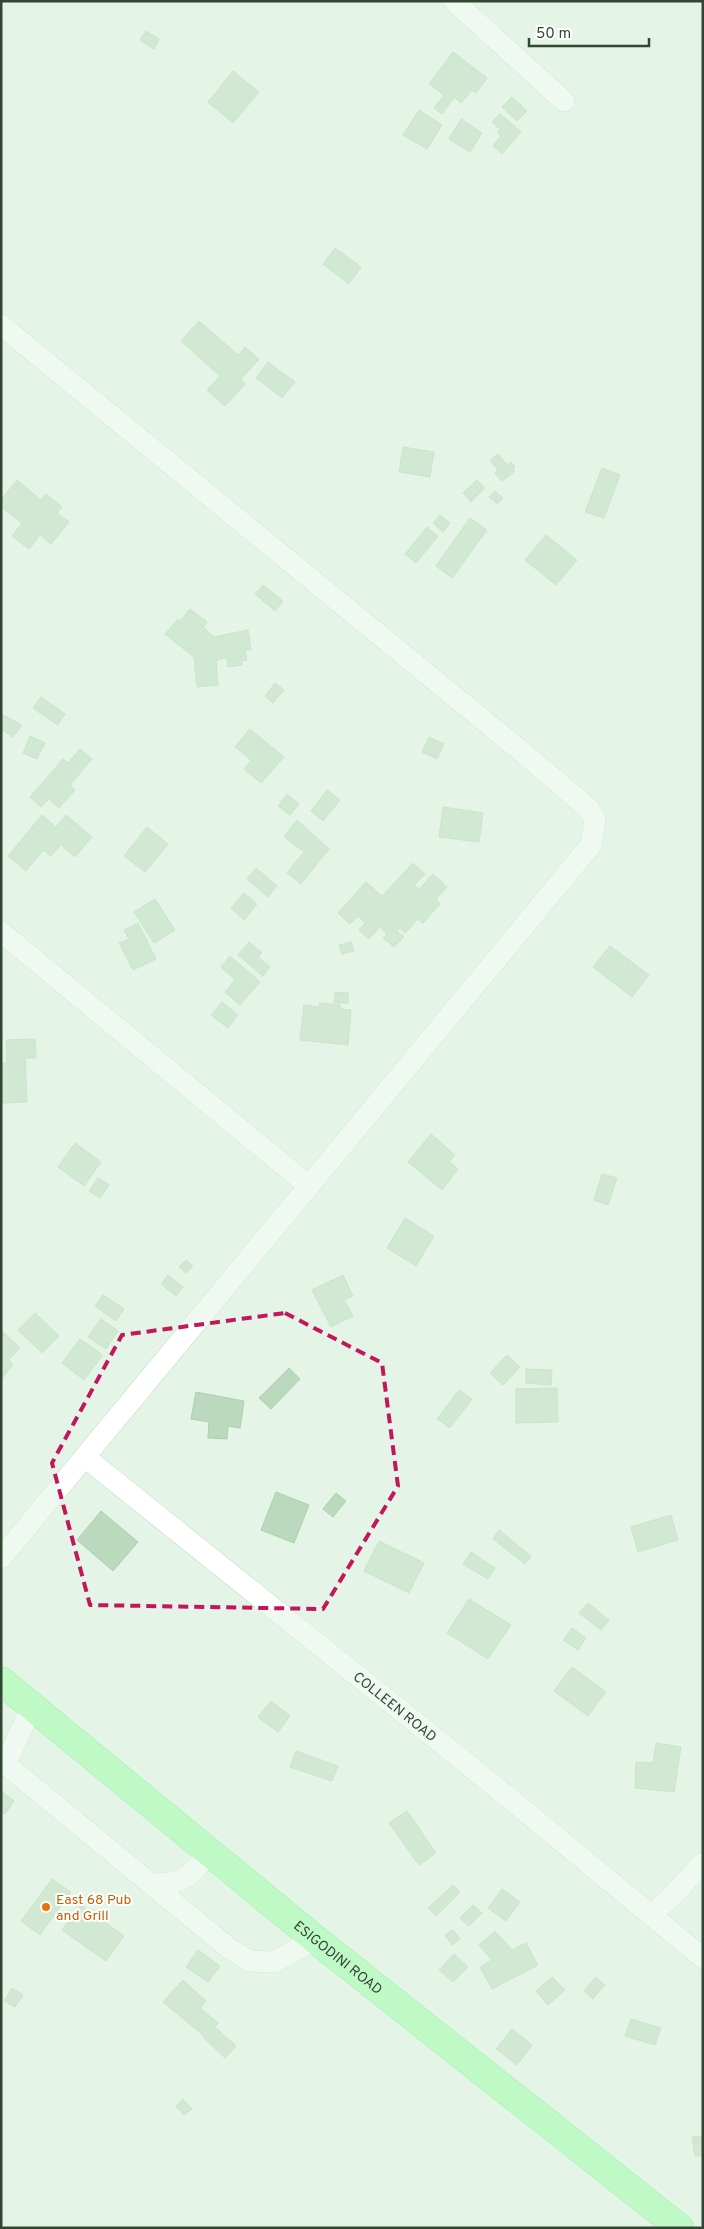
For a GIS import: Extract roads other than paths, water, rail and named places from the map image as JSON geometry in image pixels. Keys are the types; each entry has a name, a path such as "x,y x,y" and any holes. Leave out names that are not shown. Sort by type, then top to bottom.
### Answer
{"main road":[{"name":"ESIGODINI ROAD","path":"1,1681 315,1939 680,2228"}],"street":[{"path":"454,1 564,101"},
{"path":"1,325 521,751 589,809 595,820 591,845 1,1558"},
{"path":"1,932 309,1186"},
{"name":"COLLEEN ROAD","path":"86,1457 492,1784 703,1958"},
{"path":"32,1707 11,1752 3,1762 230,1949 250,1961 274,1962 315,1939"},
{"path":"152,1884 175,1884 188,1877 210,1853"},
{"path":"651,1915 703,1863"}],"place":[{"name":"East 68 Pub and Grill","path":"46,1907"}]}
